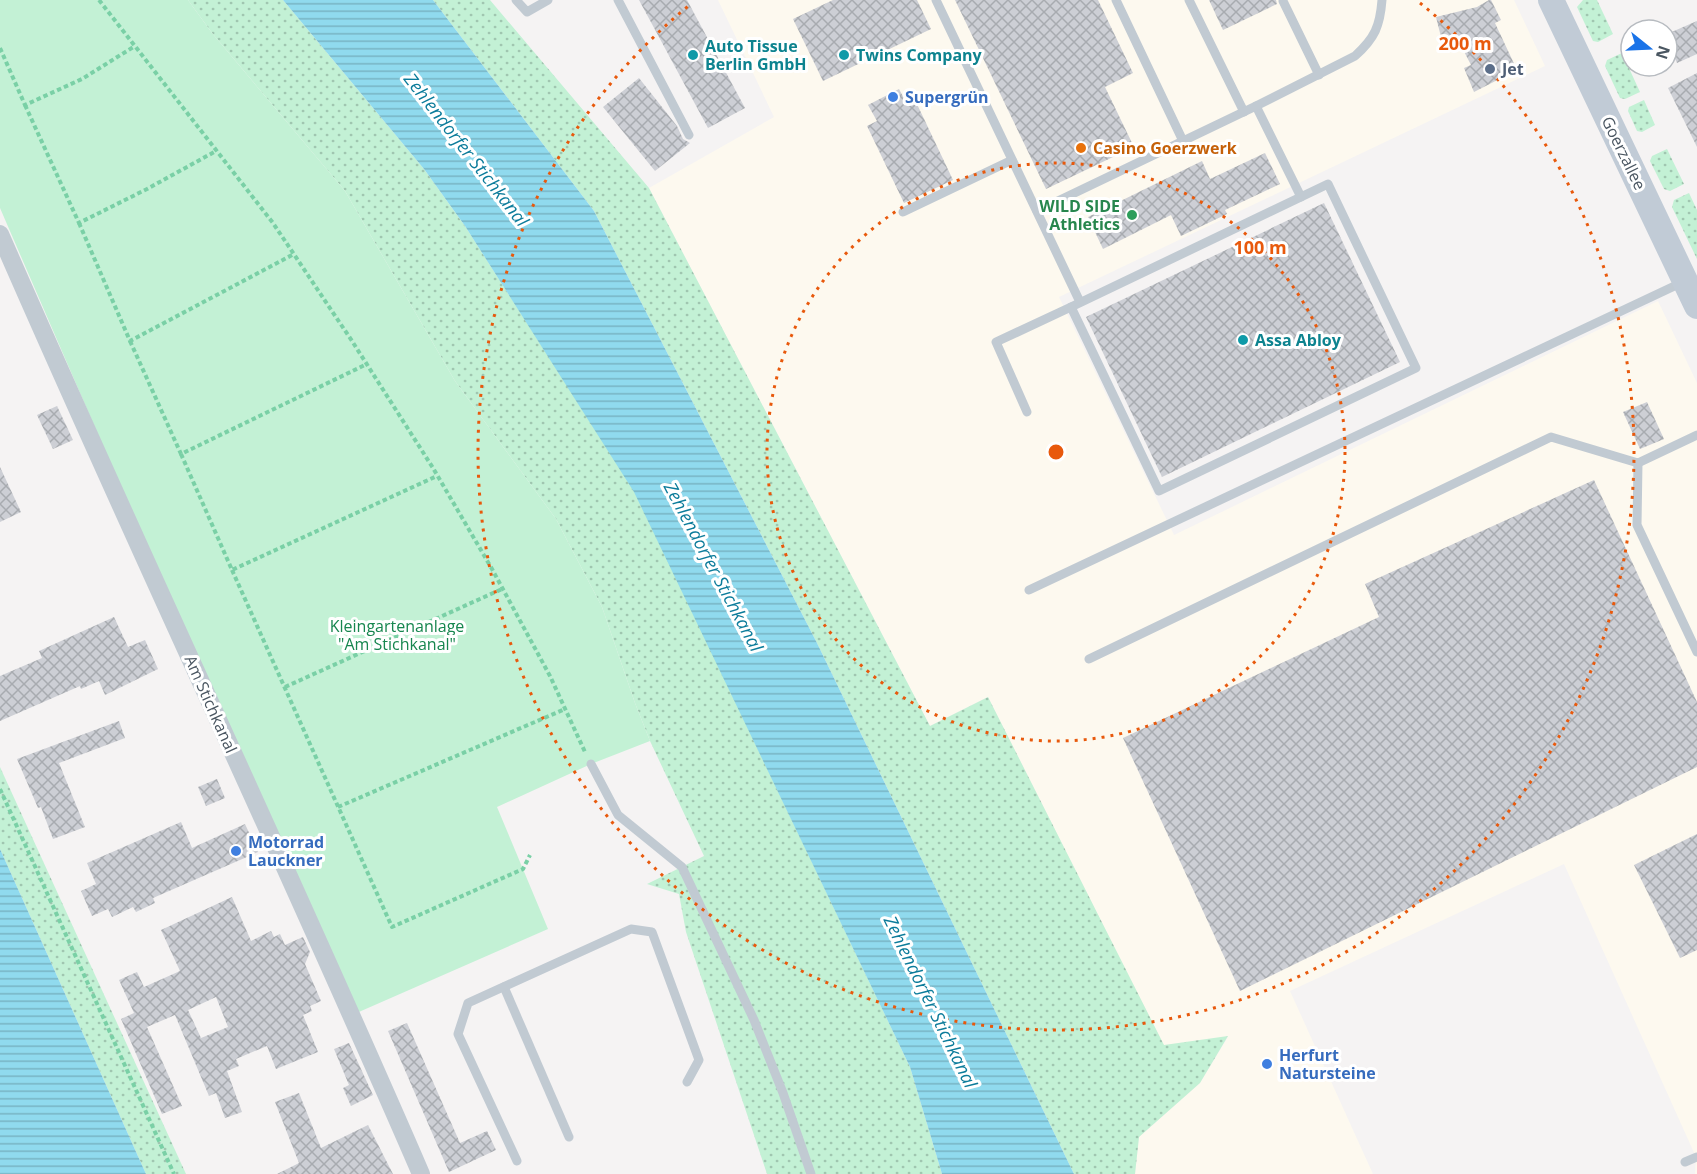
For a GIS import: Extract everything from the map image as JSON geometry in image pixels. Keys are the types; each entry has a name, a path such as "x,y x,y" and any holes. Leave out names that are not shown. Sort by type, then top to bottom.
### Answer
{"main road":[{"name":"Goerzallee","path":"1551,0 1697,306"}],"street":[{"name":"Am Stichkanal","path":"0,234 352,1015 421,1174"}],"lane":[{"path":"516,0 526,12 548,0"},
{"path":"618,0 689,135"},
{"path":"936,0 1037,211 1076,305 1159,491 1416,368 1328,184 1076,305 996,342 1027,412"},
{"path":"1116,0 1183,141"},
{"path":"1189,0 1244,112"},
{"path":"1037,211 1355,56 1369,44 1377,29 1382,0"},
{"path":"1283,1 1319,75"},
{"path":"1256,106 1300,197"},
{"path":"903,212 1012,160"},
{"path":"1029,590 1685,281"},
{"path":"1089,659 1551,437 1638,463 1697,435"},
{"path":"1638,463 1637,525 1697,652"},
{"path":"591,764 618,815 682,867 754,1020 783,1093 811,1174"},
{"path":"517,1161 458,1034 468,1003 631,930 652,932 699,1060 687,1082"},
{"path":"504,987 569,1137"},
{"path":"1685,1162 1697,1157"}],"path":[{"path":"99,0 273,223 367,364 437,476 502,589 550,676 591,764"},
{"path":"26,105 82,79 135,46"},
{"path":"0,48 392,927 524,869 530,855"},
{"path":"79,223 216,151"},
{"path":"130,341 294,254"},
{"path":"181,454 367,364"},
{"path":"232,570 437,476"},
{"path":"285,687 502,589"},
{"path":"338,807 565,709"},
{"path":"0,789 174,1174"}],"shaded area":[{"path":"718,0 1514,0 1545,66 1059,297 1174,535 1658,301 1697,383 1697,1174 1695,1174 1696,1157 1564,864 1290,991 1373,1174 1135,1174 1139,1137 1200,1083 1228,1037 1164,1046 988,697 930,726 649,188 774,117"}],"green space":[{"name":"Kleingartenanlage \"Am Stichkanal\"","path":"0,0 188,0 212,33 345,191 455,381 556,519 602,607 650,741 591,764 497,807 548,929 352,1015 0,208"},
{"path":"188,0 283,0 424,169 465,226 635,492 910,1067 942,1174 767,1174 686,932 679,894 647,884 704,856 650,741 602,607 556,519 455,381 345,191 212,33"},
{"path":"433,0 490,0 649,188 930,726 988,697 1164,1045 1228,1036 1200,1083 1139,1137 1135,1174 1074,1174 817,643 594,211"},
{"path":"1583,0 1597,0 1613,34 1598,42 1593,41 1577,7"},
{"path":"1619,54 1619,78 1634,78 1640,92 1625,99 1620,98 1605,66 1607,60"},
{"path":"1644,100 1655,125 1642,132 1637,131 1628,111 1629,107"},
{"path":"1667,149 1684,184 1670,191 1664,189 1650,161 1652,156"},
{"path":"1689,193 1697,210 1697,259 1672,207 1674,200"},
{"path":"0,767 186,1174 146,1174 0,849"}],"water":[{"name":"Zehlendorfer Stichkanal","path":"283,0 433,0 594,211 817,643 1074,1174 942,1174 910,1067 634,492 465,226 424,169"},
{"path":"0,849 146,1174 0,1174"}],"building":[{"name":"Auto Tissue Berlin GmbH","path":"639,0 687,0 745,108 708,128"},
{"name":"Twins Company","path":"833,0 917,0 931,29 823,81 793,19"},
{"path":"955,0 1098,0 1133,73 1105,87 1134,147 1046,189"},
{"path":"1209,0 1276,0 1277,4 1223,30"},
{"path":"1489,0 1501,20 1495,23 1517,70 1474,92 1464,68 1471,65 1456,36 1441,37 1436,17 1477,7"},
{"path":"1697,21 1697,54 1679,62 1679,29"},
{"path":"1697,73 1697,147 1668,88"},
{"path":"639,78 677,126 683,139 690,143 655,171 603,107"},
{"path":"899,89 908,106 916,102 953,180 904,203 867,126 877,121 868,105"},
{"path":"1265,153 1280,184 1225,210 1227,214 1181,236 1171,215 1103,249 1088,217 1202,161 1210,179"},
{"name":"Assa Abloy","path":"1324,203 1400,362 1162,477 1086,317"},
{"path":"1647,402 1664,439 1640,449 1623,412"},
{"path":"57,406 73,440 53,449 37,415"},
{"path":"0,467 21,512 0,522"},
{"path":"1594,480 1697,702 1697,767 1240,991 1123,738 1379,617 1365,584"},
{"path":"114,617 128,647 145,640 158,669 105,695 99,681 81,689 80,686 0,721 0,676 42,658 39,651"},
{"path":"119,721 125,738 59,763 85,827 53,839 41,807 38,808 17,759"},
{"path":"217,779 225,798 206,806 198,787"},
{"path":"181,822 192,848 245,824 258,852 153,898 155,903 136,912 133,907 112,917 108,909 92,916 81,891 96,884 87,863"},
{"path":"1697,834 1697,950 1680,958 1634,865"},
{"path":"232,897 251,941 271,931 274,937 280,934 285,945 303,937 310,952 305,964 321,1001 310,1006 312,1011 303,1015 318,1052 276,1069 267,1046 236,1059 239,1066 227,1071 242,1112 225,1118 216,1093 209,1096 175,1015 147,1027 182,1106 162,1114 121,1019 134,1013 119,980 137,972 144,987 180,971 161,930","holes":["216,997 228,1027 201,1038 188,1010"]},
{"path":"407,1023 460,1143 487,1131 496,1150 449,1172 388,1031"},
{"path":"349,1043 373,1095 351,1106 343,1088 349,1085 334,1049"},
{"path":"299,1093 321,1148 368,1125 393,1174 277,1174 299,1163 275,1102"}],"place":[{"name":"Auto Tissue Berlin GmbH","path":"693,55"},
{"name":"Twins Company","path":"844,55"},
{"name":"Jet","path":"1490,69"},
{"name":"Supergrün","path":"893,97"},
{"name":"Casino Goerzwerk","path":"1081,148"},
{"name":"WILD SIDE Athletics","path":"1132,215"},
{"name":"Assa Abloy","path":"1243,340"},
{"name":"Motorrad Lauckner","path":"236,851"},
{"name":"Herfurt Natursteine","path":"1267,1064"}]}
